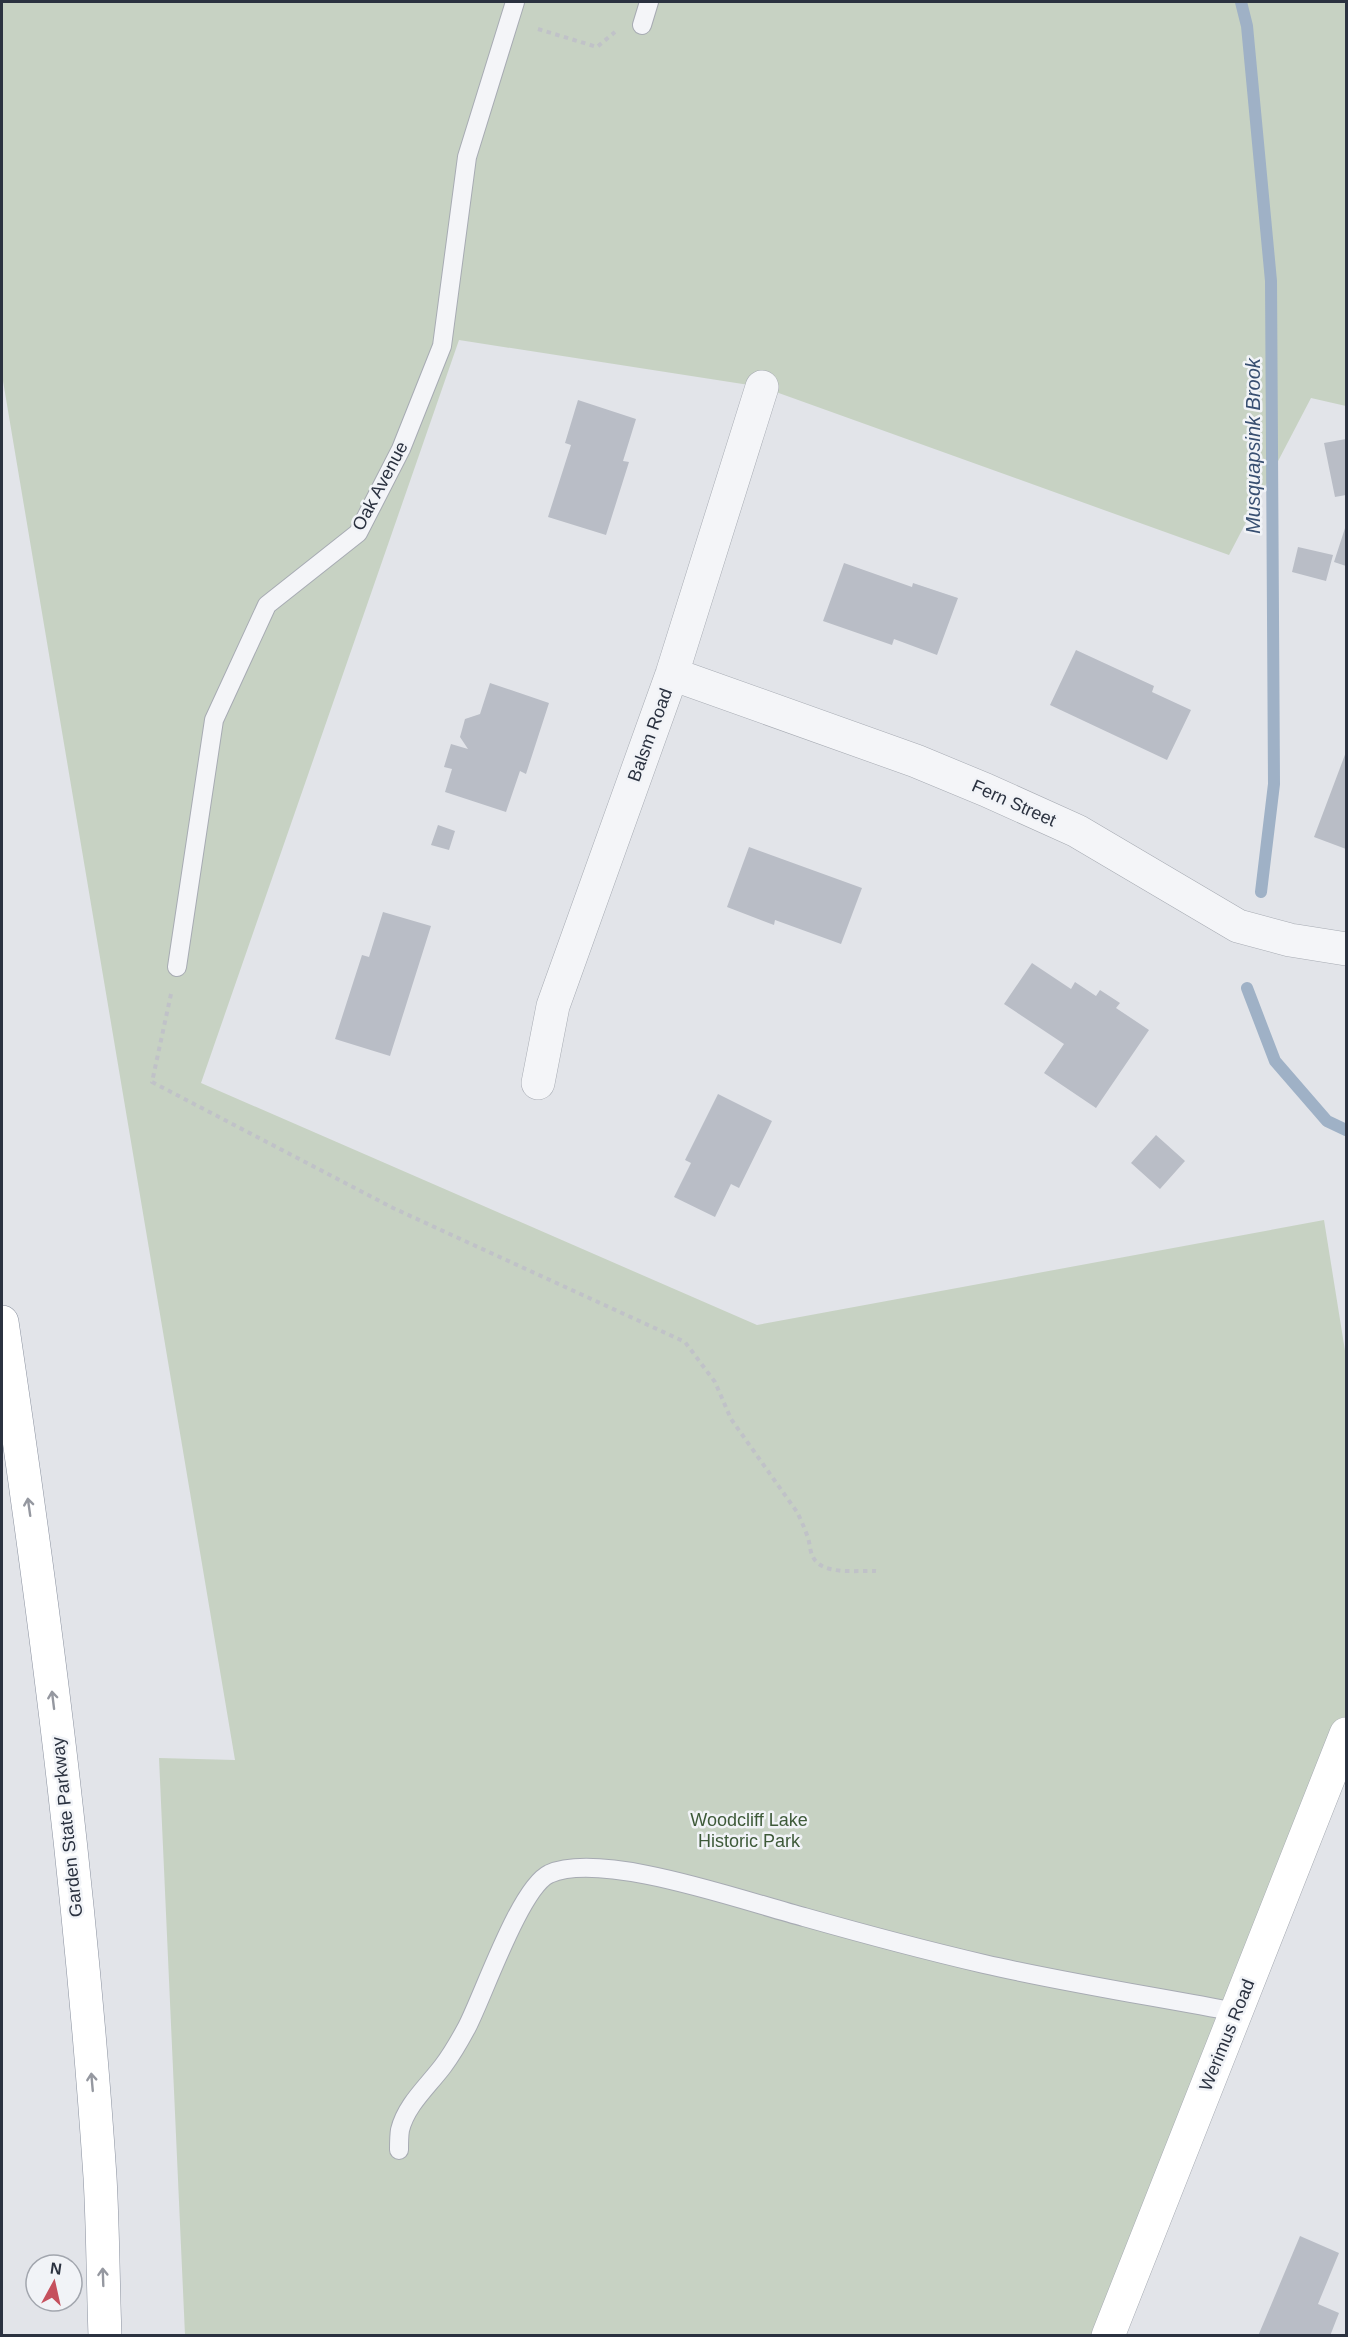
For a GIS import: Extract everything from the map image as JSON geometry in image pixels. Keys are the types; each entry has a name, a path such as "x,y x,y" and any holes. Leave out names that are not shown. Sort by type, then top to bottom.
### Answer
{"main road":[{"name":"Garden State Parkway","path":"2,1322 31,1517 82,1959 100,2179 105,2336"},
{"name":"Werimus Road","path":"1108,2336 1236,2012 1344,1749"}],"street":[{"name":"Balsm Road","path":"538,1083 553,1006 672,674 762,387"},
{"name":"Fern Street","path":"672,674 916,761 986,790 1077,831 1238,926 1290,940 1347,949"}],"lane":[{"name":"Oak Avenue","path":"177,967 214,720 267,605 358,533 401,449 442,346 467,157 514,2"},
{"path":"642,25 649,2"},
{"path":"399,2150 400,2129 410,2109 443,2066 468,2025 533,1888 546,1876 563,1869 591,1866 699,1887 890,1941 1061,1982 1236,2012"}],"path":[{"path":"508,20 597,47 621,27 642,25"},
{"path":"177,967 152,1082 393,1208 685,1342 715,1382 731,1419 797,1512 817,1563 835,1570 876,1571"}],"green space":[{"name":"Woodcliff Lake Historic Park","path":"2,2 1346,2 1346,406 1311,398 1229,555 762,387 459,340 201,1083 757,1325 1324,1220 1346,1357 1346,1734 1108,2335 185,2335 159,1758 235,1760 2,375"}],"building":[{"path":"578,400 636,419 623,461 629,462 606,535 548,517 571,445 565,443"},
{"path":"1346,439 1346,495 1335,497 1324,443"},
{"path":"1346,525 1346,566 1334,562"},
{"path":"1298,547 1333,555 1326,581 1292,572"},
{"path":"844,563 912,587 913,583 958,598 937,655 894,639 892,645 823,621"},
{"path":"1076,650 1154,686 1152,692 1191,710 1167,760 1050,705"},
{"path":"490,683 549,703 526,774 520,771 506,812 445,792 452,769 444,767 451,744 468,749 460,737 465,719 480,714"},
{"path":"1346,752 1346,849 1314,837"},
{"path":"438,825 455,831 449,850 431,845"},
{"path":"749,847 862,888 841,944 775,920 774,925 727,907"},
{"path":"383,912 431,926 390,1056 335,1039 362,955 369,957"},
{"path":"1032,963 1071,989 1075,982 1096,996 1100,990 1120,1003 1116,1008 1149,1030 1096,1108 1044,1073 1064,1044 1004,1004"},
{"path":"718,1094 772,1121 739,1188 731,1184 715,1217 674,1197 691,1163 685,1160"},
{"path":"1156,1135 1185,1161 1160,1189 1131,1163"},
{"path":"1300,2236 1339,2253 1318,2304 1339,2313 1330,2336 1258,2336"}],"waterway":[{"name":"Musquapsink Brook","path":"1241,2 1247,26 1271,281 1274,784 1261,892"},
{"name":"Musquapsink Brook","path":"1247,988 1275,1061 1327,1121 1346,1130"}]}
